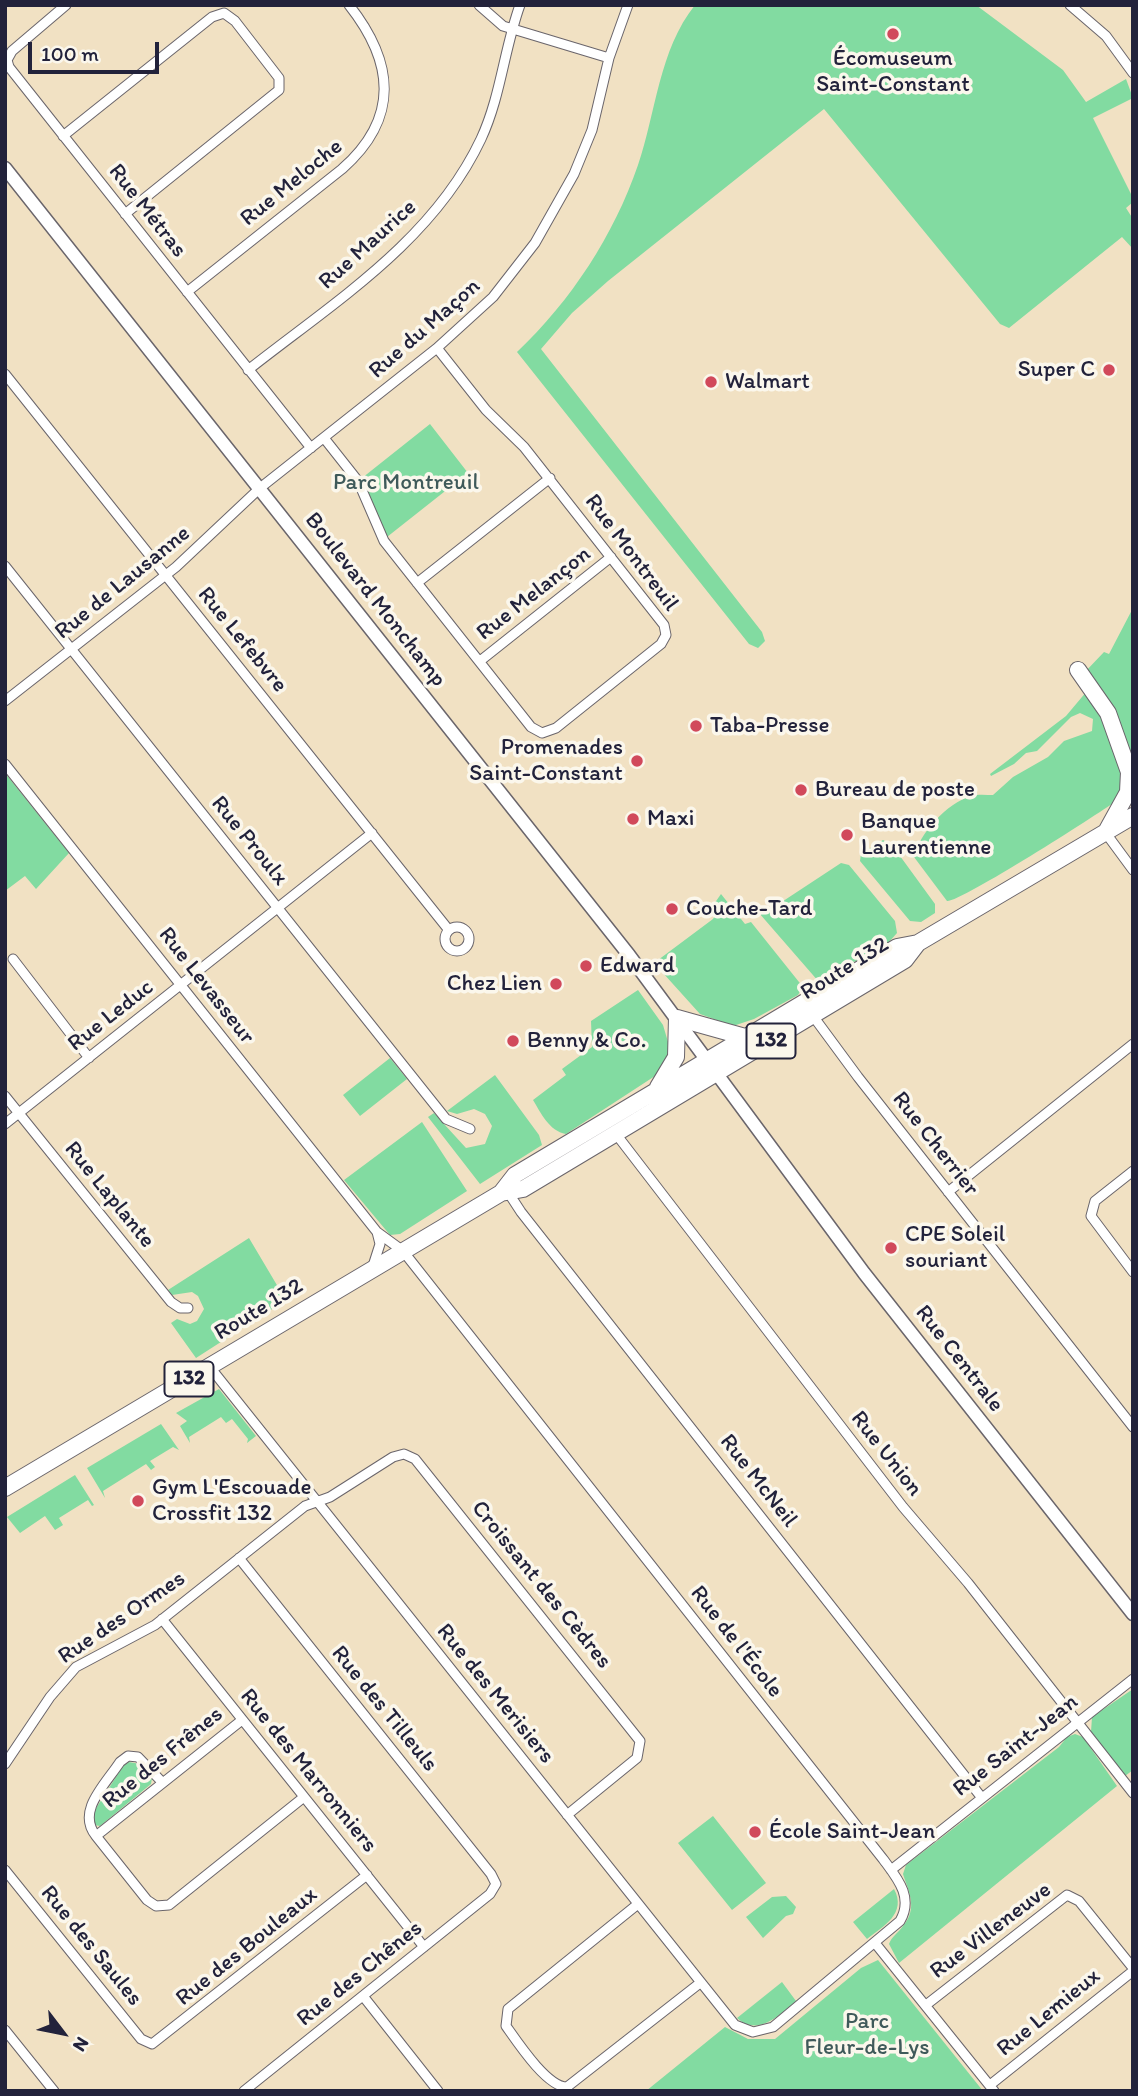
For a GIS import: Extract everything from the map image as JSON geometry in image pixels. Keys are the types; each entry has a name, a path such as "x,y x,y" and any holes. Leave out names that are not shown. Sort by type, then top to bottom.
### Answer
{"highway":[{"path":"1077,670 1108,713 1129,772 1128,792 1105,832"},
{"name":"Route 132","path":"5,1488 505,1191 523,1189 616,1134 712,1067 745,1037 897,947 918,943 1133,816"},
{"name":"Route 132","path":"505,1191 515,1175 657,1089 712,1067 813,1016 905,960 918,943"},
{"path":"657,1089 676,1057 677,1018 745,1037"}],"street":[{"name":"Rue Métras","path":"66,5 12,51 7,60 11,70 311,448"},
{"name":"Rue Meloche","path":"187,292 342,169 372,135 384,99 383,67 371,35 349,5"},
{"path":"479,5 494,21 513,30 609,58"},
{"name":"Rue Maurice","path":"248,370 391,257 443,202 473,154 487,125 520,5"},
{"name":"Rue du Maçon","path":"260,488 437,348 504,284 553,214 589,137 609,58 628,5"},
{"path":"1070,5 1106,36 1133,73"},
{"path":"63,136 212,17 224,13 235,21 276,75 280,82 279,90 125,214"},
{"name":"Boulevard Monchamp","path":"5,168 677,1018 712,1067"},
{"name":"Rue Montreuil","path":"324,438 358,481 384,541 531,727 542,733 556,728 661,644 666,630 661,619 550,478 515,435 486,411 437,348"},
{"name":"Rue Lefebvre","path":"5,374 448,929"},
{"path":"417,583 550,478"},
{"name":"Rue de Lausanne","path":"5,701 204,544 260,488"},
{"name":"Rue Melançon","path":"480,661 611,557"},
{"name":"Rue Proulx","path":"5,566 446,1119 470,1129"},
{"name":"Rue Levasseur","path":"5,764 377,1231 402,1251"},
{"path":"1105,832 1133,870"},
{"name":"Rue Leduc","path":"5,1124 372,833"},
{"path":"13,959 89,1058"},
{"name":"Rue Cherrier","path":"813,1016 1133,1427"},
{"path":"948,1192 1133,1044"},
{"name":"Rue Centrale","path":"712,1067 864,1273 1133,1614"},
{"name":"Rue Laplante","path":"5,1096 171,1302 180,1308 188,1308"},
{"name":"Rue Union","path":"616,1134 903,1507 971,1586 1133,1793"},
{"path":"1133,1171 1095,1201 1091,1212 1094,1224 1133,1272"},
{"name":"Rue McNeil","path":"505,1191 982,1798"},
{"path":"372,1269 380,1244 377,1231"},
{"name":"Rue de l'École","path":"402,1251 891,1870 905,1894 905,1910 900,1921 773,2027 758,2032"},
{"name":"Rue des Merisiers","path":"209,1366 700,1983 735,2025 758,2032"},
{"name":"Croissant des Cèdres","path":"316,1501 330,1497 398,1455 412,1456 623,1718 640,1741 637,1758 567,1815"},
{"name":"Rue des Ormes","path":"5,1764 69,1674 94,1656 162,1619 301,1508 316,1501"},
{"name":"Rue des Tilleuls","path":"239,1558 483,1863 496,1884"},
{"name":"Rue des Marronniers","path":"162,1619 424,1947"},
{"name":"Rue Saint-Jean","path":"891,1870 1133,1679"},
{"name":"Rue des Frênes","path":"242,1720 96,1836 147,1900 156,1906 166,1906 304,1797"},
{"path":"96,1836 88,1825 87,1813 124,1758 141,1758 162,1782"},
{"name":"Rue des Saules","path":"5,1870 141,2039 149,2044"},
{"name":"Rue des Bouleaux","path":"149,2044 160,2040 367,1875"},
{"name":"Rue des Chênes","path":"244,2091 490,1894 496,1884"},
{"name":"Rue Villeneuve","path":"926,2005 1067,1895 1079,1900 1133,1970"},
{"path":"638,1904 510,2006 506,2014 509,2030 552,2083 567,2087 700,1983"},
{"path":"875,1943 992,2088"},
{"name":"Rue Lemieux","path":"992,2088 1133,1970"},
{"path":"363,1996 438,2091"},
{"path":"5,2030 54,2091"}],"green space":[{"path":"695,5 976,5 1063,70 1086,102 1126,79 1133,98 1093,118 1133,198 1133,202 1126,208 1133,219 1133,249 1122,237 1009,328 1000,324 824,109 608,281 572,313 541,349 762,632 765,641 758,648 749,644 517,352 573,289 617,217 638,165 666,61 673,42"},
{"name":"Parc Montreuil","path":"430,424 468,473 387,537 362,478"},
{"path":"1133,608 1133,769 1084,673 1104,652 1109,654"},
{"path":"1087,691 1098,707 1125,780 1116,801 1001,874 947,901 914,857 928,829 953,805 971,796 993,795 1013,777 1048,757 1064,741 1092,731 1093,719 1080,713 1071,717 1037,751 1026,753 1014,764 991,776 990,774 1066,716"},
{"path":"5,773 69,853 36,889 25,876 5,891"},
{"path":"883,840 892,845 935,904 935,913 921,922 910,921 860,861 861,854"},
{"path":"841,863 849,865 895,921 897,933 889,942 819,982 759,913 761,909 765,913"},
{"path":"721,894 745,924 751,922 803,987 798,995 754,1019 733,1026 700,1014 654,963 713,919 718,911 714,904"},
{"path":"638,990 663,1025 671,1052 655,1076 566,1134 560,1132 546,1121 533,1100 566,1075 562,1069 592,1047 591,1021"},
{"path":"390,1058 407,1079 360,1116 343,1095"},
{"path":"495,1075 539,1135 542,1145 480,1184 428,1117 434,1113 466,1148 485,1144 492,1126 485,1114 474,1109 457,1114 447,1111"},
{"path":"422,1122 467,1191 400,1234 390,1235 344,1180"},
{"path":"249,1238 284,1297 283,1302 196,1358 171,1323 177,1319 190,1324 197,1321 204,1309 198,1296 192,1292 172,1295 168,1290"},
{"path":"219,1389 256,1436 247,1443 248,1439 232,1419 226,1423 221,1417 189,1437 190,1443 180,1426 187,1421 176,1413"},
{"path":"161,1424 179,1450 173,1447 150,1461 155,1467 151,1470 146,1464 103,1491 105,1498 87,1468"},
{"path":"75,1475 94,1505 88,1500 59,1518 63,1525 55,1530 45,1516 20,1533 7,1517"},
{"path":"1133,1689 1133,1770 1125,1776 1091,1732 1092,1717"},
{"path":"1075,1734 1083,1737 1117,1786 899,1963 889,1944 910,1913 910,1894 903,1874 906,1865 1059,1747 1067,1737"},
{"path":"129,1762 140,1764 152,1778 151,1784 100,1826 94,1825 93,1813 123,1766"},
{"path":"713,1816 766,1883 732,1910 678,1843"},
{"path":"894,1889 898,1905 896,1912 867,1939 853,1922"},
{"path":"786,1896 796,1907 793,1914 786,1916 763,1938 746,1917 772,1897"},
{"name":"Parc Fleur-de-Lys","path":"878,1960 983,2091 646,2091 725,2027 748,2039 775,2039 861,1968"},
{"path":"782,1982 796,2001 783,2012 761,2025 745,2023 737,2018"}],"place":[{"name":"Écomuseum Saint-Constant","path":"893,34"},
{"name":"Super C","path":"1109,370"},
{"name":"Walmart","path":"711,382"},
{"name":"Taba-Presse","path":"696,726"},
{"name":"Promenades Saint-Constant","path":"637,761"},
{"name":"Bureau de poste","path":"801,790"},
{"name":"Maxi","path":"633,819"},
{"name":"Banque Laurentienne","path":"847,835"},
{"name":"Couche-Tard","path":"672,909"},
{"name":"Edward","path":"586,966"},
{"name":"Chez Lien","path":"556,984"},
{"name":"Benny & Co.","path":"513,1041"},
{"name":"CPE Soleil souriant","path":"891,1248"},
{"name":"Gym L'Escouade Crossfit 132","path":"138,1501"},
{"name":"École Saint-Jean","path":"755,1832"}]}
